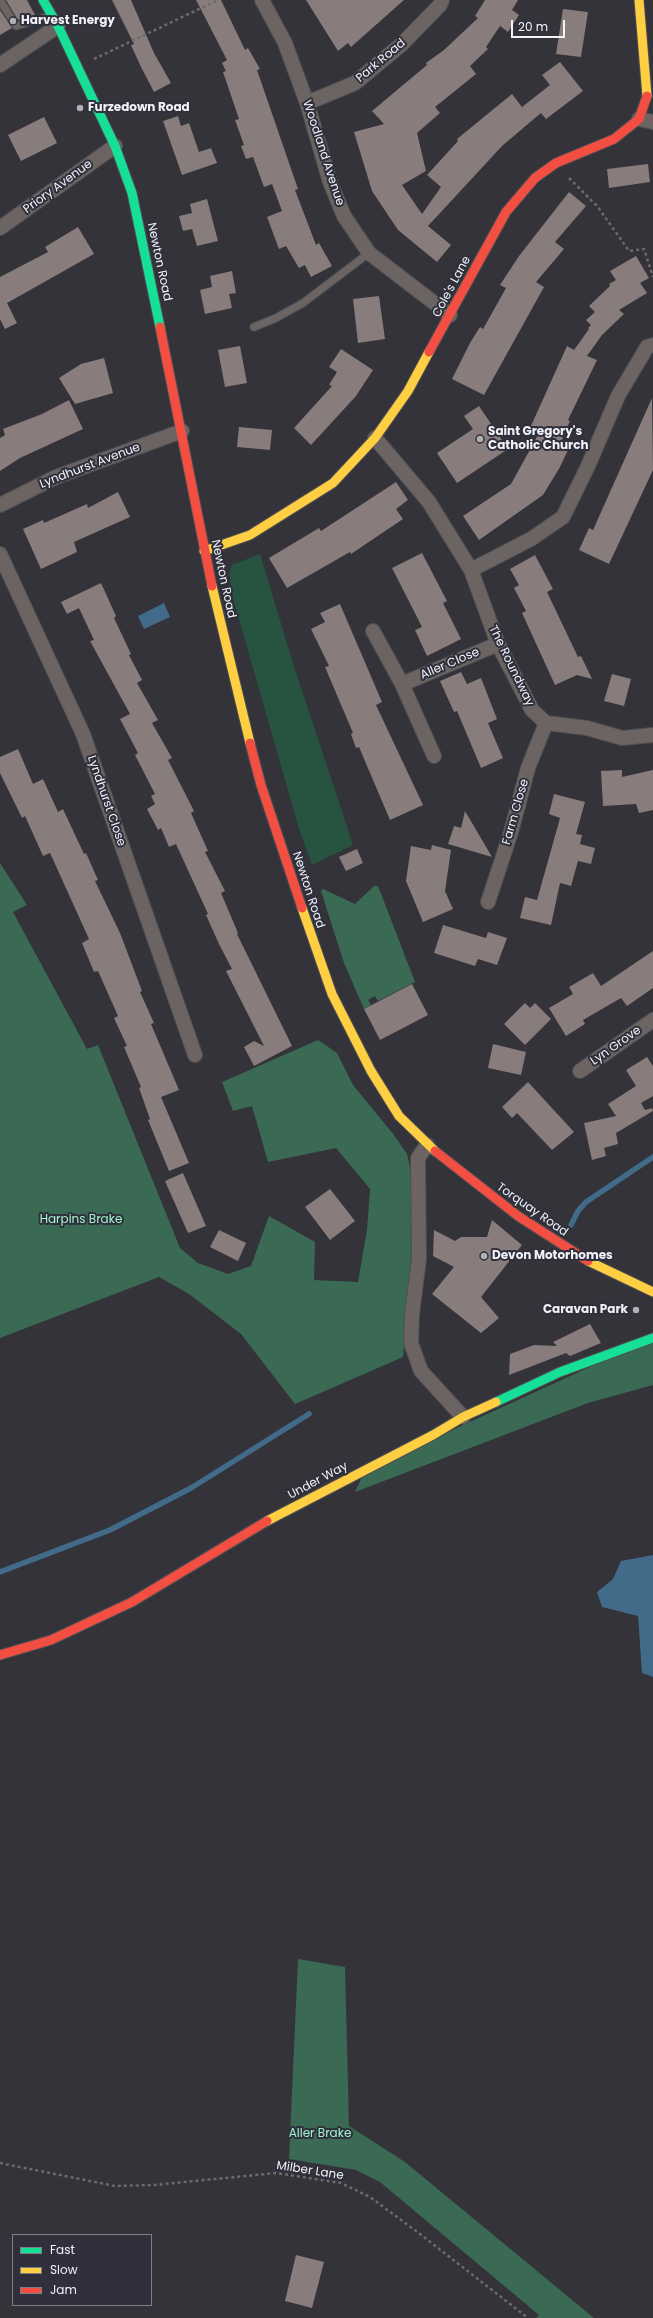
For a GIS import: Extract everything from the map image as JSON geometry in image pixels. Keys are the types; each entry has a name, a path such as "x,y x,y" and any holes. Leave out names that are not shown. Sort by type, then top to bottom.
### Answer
{"street":[{"name":"Newton Road","path":"43,0 78,66 115,146 132,193 224,643 261,785 309,930 332,994 382,1092 399,1116 427,1145"},
{"name":"Woodland Avenue","path":"262,0 285,43 307,103 330,182 344,216 370,253 450,315"},
{"name":"Park Road","path":"307,103 355,83 402,44 440,5 442,0"},
{"name":"Cole's Lane","path":"204,551 250,535 318,494 352,465 375,438 408,391 506,212 535,178 556,163 614,139 646,121 648,93 639,0"},
{"path":"0,66 55,21"},
{"name":"Priory Avenue","path":"0,228 115,146"},
{"path":"471,570 525,543 563,517 588,466 618,396 647,347 653,345"},
{"name":"Lyndhurst Avenue","path":"0,505 56,477 182,432"},
{"name":"The Roundway","path":"375,438 429,502 471,570 498,644 532,710 546,724"},
{"name":"Lyndhurst Close","path":"0,554 83,734 195,1055"},
{"path":"373,632 402,684 434,756"},
{"name":"Aller Close","path":"402,684 498,644"},
{"path":"546,724 587,728 622,738 653,735"},
{"name":"Farm Close","path":"488,902 511,832 528,768 546,724"},
{"name":"Lyn Grove","path":"580,1071 653,1020"},
{"path":"427,1145 418,1158 419,1259 410,1343 422,1371 463,1417"},
{"name":"Torquay Road","path":"427,1145 518,1216 550,1238 601,1269 653,1292"},
{"name":"Under Way","path":"0,1655 51,1640 132,1602 266,1522 463,1417 560,1372 653,1338"}],"lane":[{"path":"0,0 16,26 55,21"},
{"path":"254,327 276,318 303,303 370,253"}],"path":[{"path":"78,66 115,50 218,0"},
{"path":"556,163 584,195 598,207 628,251 644,249 653,277"},
{"name":"Milber Lane","path":"0,2163 115,2186 154,2185 276,2173 341,2183 370,2197 528,2318"}],"green space":[{"path":"260,554 296,673 353,845 312,865 300,832 234,602 229,573 232,565"},
{"name":"Harpins Brake","path":"0,863 27,905 13,912 87,1049 98,1045 180,1248 198,1263 228,1274 251,1266 269,1216 315,1242 314,1280 358,1282 367,1230 370,1189 336,1148 268,1162 252,1106 233,1111 222,1082 318,1040 337,1053 353,1085 394,1135 407,1154 412,1177 412,1258 403,1357 295,1404 241,1334 189,1294 159,1277 0,1338"},
{"path":"374,886 378,886 415,982 378,1001 375,996 368,1000 371,1005 364,1009 344,963 321,891 323,889 355,904"},
{"path":"653,1338 653,1385 588,1403 355,1492 365,1470"},
{"name":"Aller Brake","path":"298,1959 345,1967 349,2126 405,2162 594,2318 536,2318 539,2315 380,2182 356,2170 289,2159"}],"water":[{"path":"164,603 170,617 144,629 138,616"},
{"path":"653,1555 653,1677 642,1673 638,1616 602,1607 597,1592 613,1579 621,1561"}],"building":[{"path":"6,0 27,0 35,15 18,20"},
{"path":"112,0 131,0 154,53 171,83 154,92 131,45 134,44"},
{"path":"196,0 221,0 245,50 248,48 260,69 257,70 298,189 295,190 316,245 319,243 332,266 311,277 305,265 299,268 286,246 279,249 267,217 282,211 272,184 264,187 253,157 246,159 241,146 244,145 235,120 239,119 223,72 226,71 222,63 227,60"},
{"path":"306,0 404,0 351,47 348,43 338,51"},
{"path":"485,0 518,0 512,10 519,15 508,32 500,26 486,47 488,49 470,66 476,74 435,107 440,113 417,133 426,171 402,185 422,214 441,187 427,175 458,141 457,139 512,94 522,107 550,85 542,75 560,62 583,91 546,119 541,113 502,146 428,226 451,245 437,262 398,230 372,191 354,132 384,124 372,111 427,65 426,63 444,50 478,18 475,16"},
{"path":"563,9 588,12 581,57 556,54"},
{"path":"0,10 12,28 0,35"},
{"path":"178,116 181,126 189,123 199,152 211,148 217,163 182,175 163,121"},
{"path":"44,117 57,143 21,161 8,135"},
{"path":"648,164 650,182 609,188 607,169"},
{"path":"569,192 586,206 555,242 564,249 536,282 544,287 484,395 452,379 470,343 480,327 483,329 506,288 500,285 519,256"},
{"path":"207,199 218,241 197,246 192,229 183,231 179,216 192,213 190,204"},
{"path":"78,227 94,254 7,303 17,323 5,329 0,319 0,277 48,252 45,247"},
{"path":"636,256 649,278 640,283 647,293 619,310 624,314 602,335 587,356 597,360 568,420 570,421 559,446 568,450 560,467 543,495 479,540 463,516 511,484 543,426 526,437 567,346 574,350 589,329 588,328 591,325 586,320 595,312 589,306 610,286 609,284 616,280 610,271"},
{"path":"232,271 236,293 229,294 232,308 205,314 200,290 212,287 210,276"},
{"path":"379,296 385,339 358,343 353,299"},
{"path":"240,346 247,383 225,387 218,350"},
{"path":"341,349 373,370 356,396 311,445 294,428 332,386 329,385 337,372 329,367"},
{"path":"104,358 113,393 75,404 59,378 81,364"},
{"path":"652,398 653,470 609,564 579,550 589,528 593,530"},
{"path":"69,400 83,429 20,458 0,471 0,438 5,435 3,429 42,414"},
{"name":"Saint Gregory's Catholic Church","path":"479,406 508,449 457,483 437,453 473,429 464,416"},
{"path":"239,427 272,430 270,450 237,447"},
{"path":"396,482 408,500 396,509 403,519 351,554 350,552 287,588 269,558 319,528 321,531"},
{"path":"118,492 130,517 74,542 77,552 41,569 23,529 43,520 44,523 87,504 88,508"},
{"path":"422,553 447,601 443,603 461,639 427,656 415,630 422,627 392,568"},
{"path":"535,555 553,589 547,592 578,657 581,656 592,679 577,675 555,685 522,613 526,611 514,588 519,585 510,569"},
{"path":"101,583 116,616 114,618 131,654 129,655 142,680 137,683 158,720 152,723 172,758 168,760 194,811 191,813 208,851 205,852 225,891 221,893 238,933 237,934 292,1046 254,1066 244,1047 254,1041 264,1046 226,971 232,969 206,915 208,914 176,844 169,847 161,828 158,830 147,809 155,804 151,796 155,794 135,755 138,753 120,719 130,714 90,641 94,640 79,608 67,614 61,602"},
{"path":"340,604 382,702 376,705 423,805 390,820 359,747 356,748 351,734 353,733 325,667 329,666 311,629 325,622 320,613"},
{"path":"461,672 467,684 481,678 497,719 488,723 503,758 481,768 457,711 454,712 440,681"},
{"path":"612,674 631,679 624,706 604,701"},
{"path":"18,749 33,784 43,779 58,812 63,809 84,854 86,853 98,880 95,881 120,933 142,991 140,992 154,1023 151,1024 179,1090 161,1097 189,1163 169,1171 148,1120 150,1119 139,1088 141,1087 124,1047 127,1046 114,1018 118,1016 98,971 94,972 82,943 89,939 50,853 43,856 25,816 22,818 0,773 0,757"},
{"path":"622,770 622,777 653,770 653,810 639,813 636,804 603,806 601,771"},
{"path":"554,794 585,802 576,834 582,835 580,844 595,848 591,864 578,861 571,886 560,883 551,925 520,918 525,897 537,900 560,818 549,814"},
{"path":"465,811 492,857 448,844 454,826 461,828"},
{"path":"432,845 451,850 445,891 453,909 423,922 406,881 411,846 431,850"},
{"path":"357,849 363,863 346,871 339,857"},
{"path":"443,925 486,938 488,932 507,938 497,965 478,959 475,966 434,953"},
{"path":"653,951 653,988 627,1006 621,998 583,1020 585,1024 566,1036 549,1008 573,994 569,987 593,973 601,986"},
{"path":"412,984 428,1015 380,1040 364,1009"},
{"path":"525,1003 530,1008 535,1003 551,1019 525,1045 504,1024"},
{"path":"493,1044 526,1052 521,1075 488,1068"},
{"path":"647,1057 653,1066 653,1096 641,1103 645,1110 652,1108 653,1111 616,1133 618,1144 604,1148 606,1156 592,1160 584,1123 616,1116 608,1104 636,1086 626,1070"},
{"path":"528,1082 574,1132 552,1150 517,1113 512,1118 502,1107"},
{"path":"183,1173 206,1226 188,1233 165,1181"},
{"path":"330,1189 355,1221 330,1240 305,1207"},
{"path":"492,1220 522,1245 481,1297 499,1318 481,1333 432,1294 454,1267 433,1256 434,1230 455,1241 461,1237 487,1237"},
{"path":"219,1230 246,1243 238,1261 210,1247"},
{"path":"590,1324 601,1343 570,1356 566,1353 509,1375 510,1354 534,1345 557,1346 553,1342"},
{"path":"296,2255 324,2262 312,2308 285,2301"}],"waterway":[{"path":"571,1225 578,1211 586,1202 653,1157"},
{"path":"0,1572 110,1530 191,1488 309,1414"}],"traffic: fast":[{"path":"43,0 58,26 115,146 132,193 160,327"},
{"path":"496,1402 560,1372 653,1338"}],"traffic: slow":[{"path":"639,0 647,96"},
{"path":"204,551 250,535 333,483 375,438 408,391 429,352"},
{"path":"212,586 250,743"},
{"path":"302,908 332,994 371,1071 399,1116 435,1151"},
{"path":"588,1261 653,1292"},
{"path":"267,1521 433,1435 463,1417 496,1402"}],"traffic: jam":[{"path":"429,352 506,212 535,178 556,163 614,139 639,119 647,96"},
{"path":"160,327 212,586"},
{"path":"250,743 261,785 302,908"},
{"path":"435,1151 518,1216 588,1261"},
{"path":"0,1655 51,1640 132,1602 267,1521"}],"place":[{"name":"Harvest Energy","path":"13,21"},
{"name":"Furzedown Road","path":"80,108"},
{"name":"Saint Gregory's Catholic Church","path":"480,439"},
{"name":"Devon Motorhomes","path":"484,1256"},
{"name":"Caravan Park","path":"636,1310"}]}
